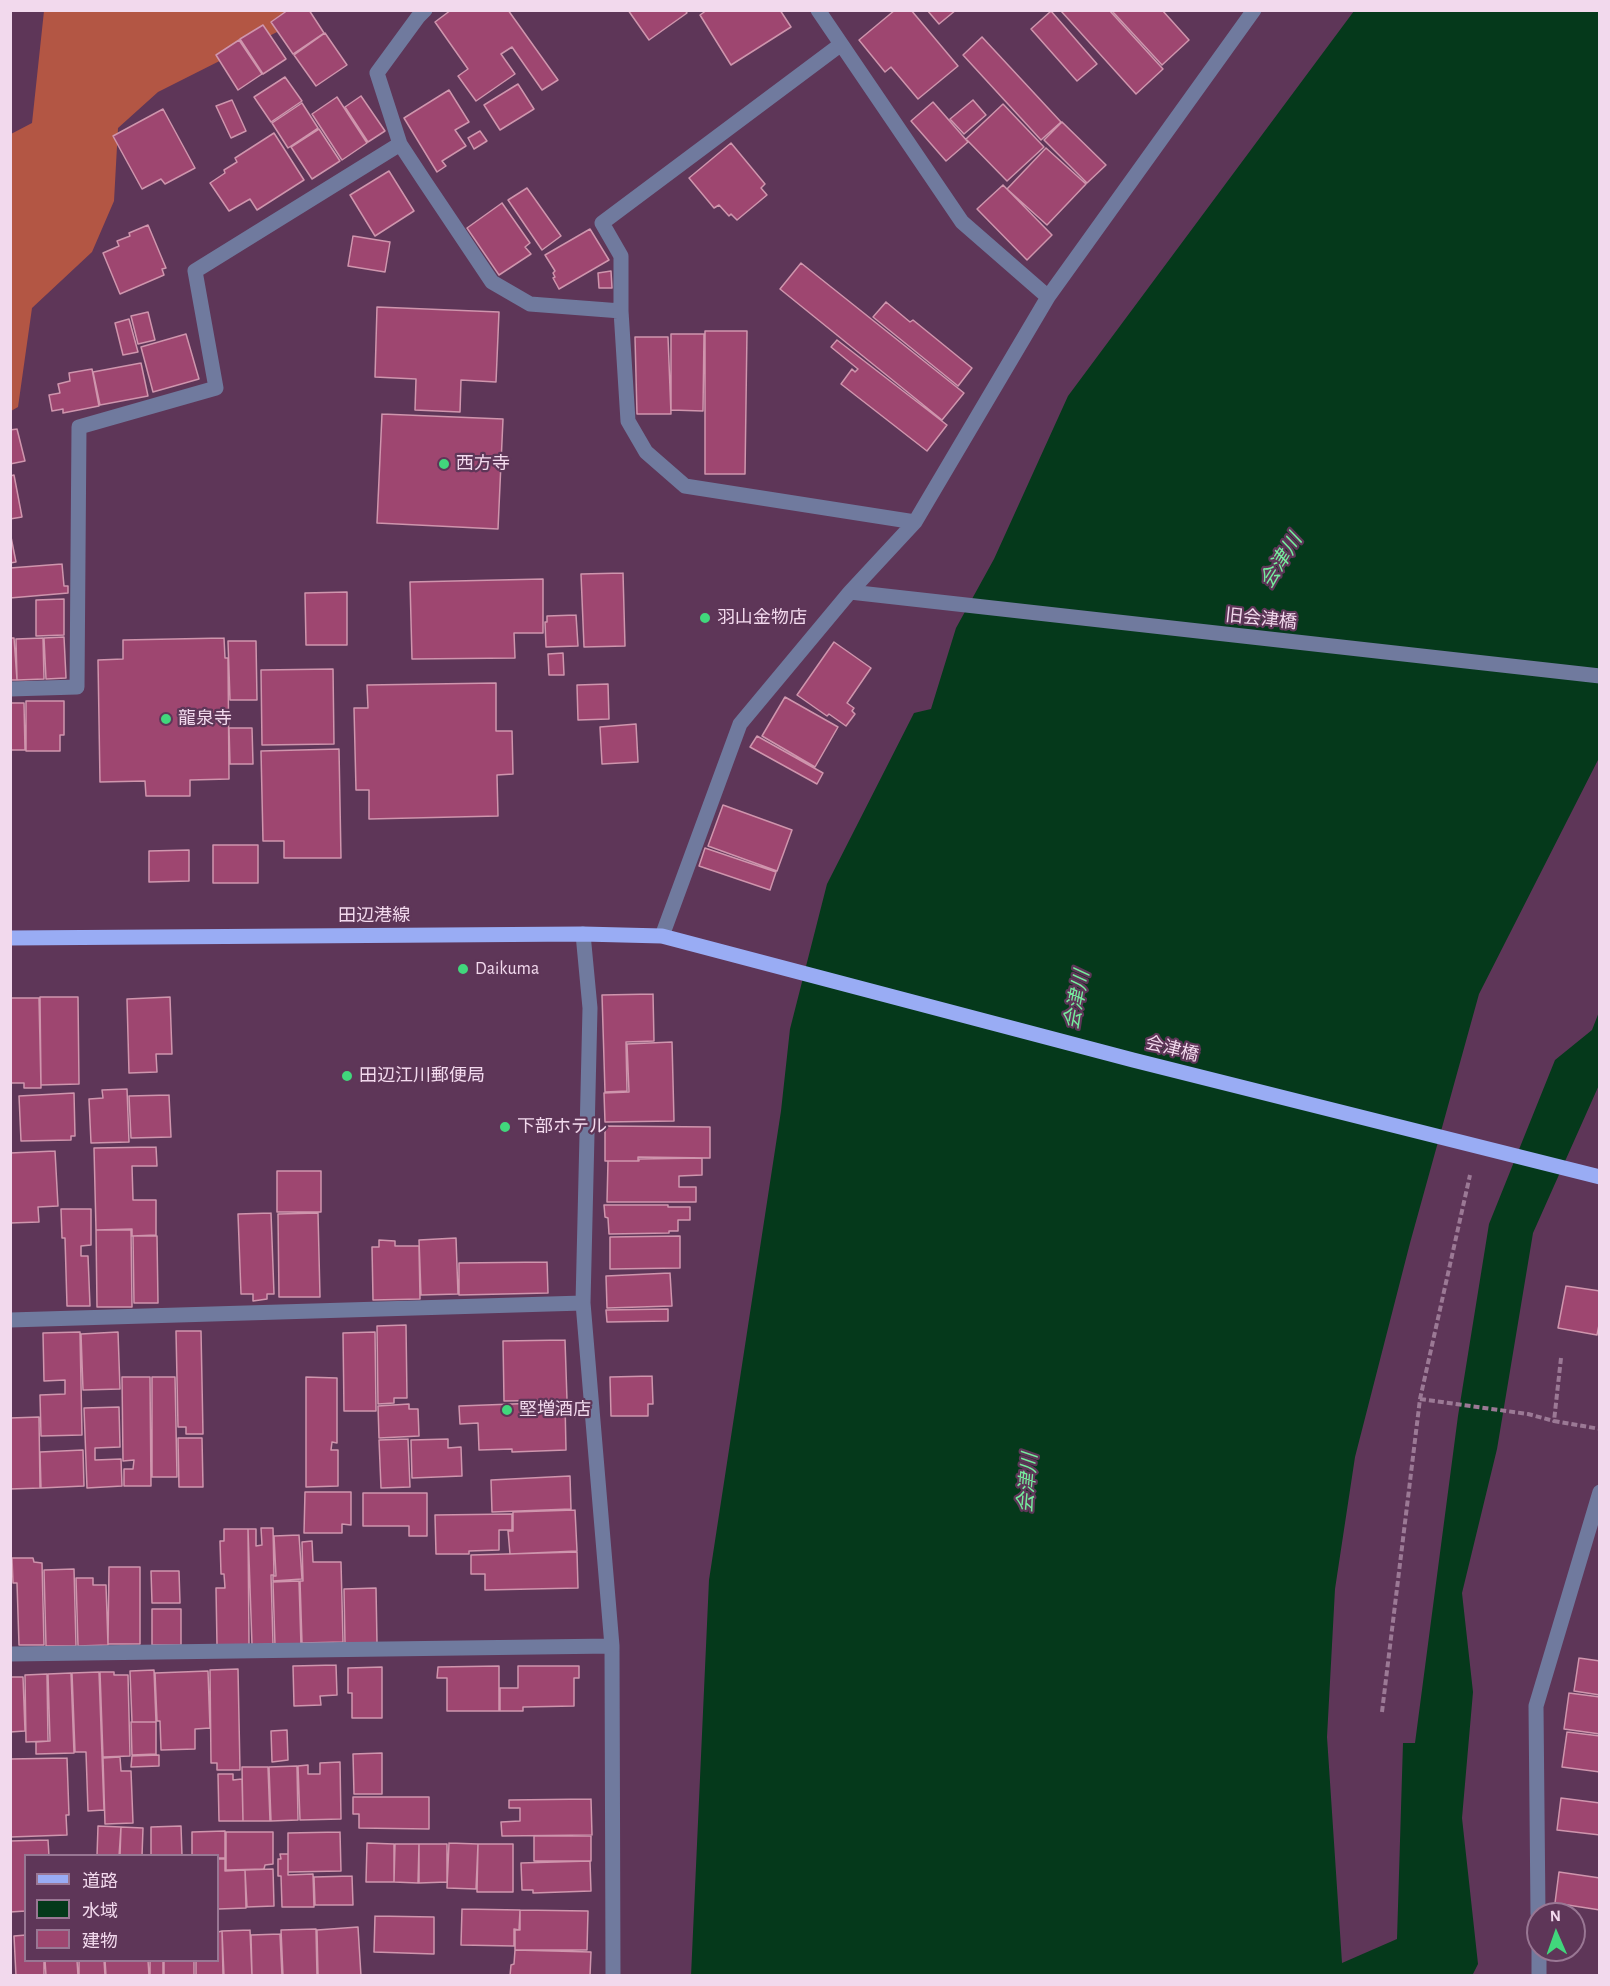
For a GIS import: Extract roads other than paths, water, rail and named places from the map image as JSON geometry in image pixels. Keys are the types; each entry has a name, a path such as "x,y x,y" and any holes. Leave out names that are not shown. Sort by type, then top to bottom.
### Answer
{"main road":[{"name":"田辺港線","path":"10,938 583,934 662,936 735,955"},
{"name":"会津橋","path":"735,955 1133,1060 1599,1177"}],"street":[{"path":"425,10 377,73 400,144 492,282 530,304 621,311"},
{"path":"818,10 962,222 1048,297"},
{"path":"662,936 740,724 850,592 915,522 1048,297 1254,10"},
{"path":"840,45 602,223 621,256 621,311 628,421 646,452 685,486 915,522"},
{"path":"10,689 77,687 79,427 216,388 195,271 400,144"},
{"name":"旧会津橋","path":"850,592 1599,676"},
{"path":"583,934 590,1008 583,1303 612,1646 613,1976"},
{"path":"10,1320 583,1303"},
{"path":"1538,1902 1536,1706 1599,1492"},
{"path":"10,1654 612,1646"}],"water":[{"name":"会津川","path":"1354,11 1599,11 1599,758 1479,994 1410,1243 1355,1457 1335,1589 1327,1737 1342,1963 1397,1939 1403,1743 1415,1743 1458,1416 1489,1224 1555,1060 1592,1030 1599,1012 1599,1085 1533,1233 1497,1449 1462,1593 1473,1692 1462,1818 1478,1964 1472,1976 691,1976 709,1580 781,1111 790,1029 827,884 914,713 931,709 956,628 994,559 1068,396"}],"place":[{"name":"西方寺","path":"444,464"},
{"name":"羽山金物店","path":"705,618"},
{"name":"龍泉寺","path":"166,719"},
{"name":"Daikuma","path":"463,969"},
{"name":"田辺江川郵便局","path":"347,1076"},
{"name":"下部ホテル","path":"505,1127"},
{"name":"堅増酒店","path":"507,1410"}]}
